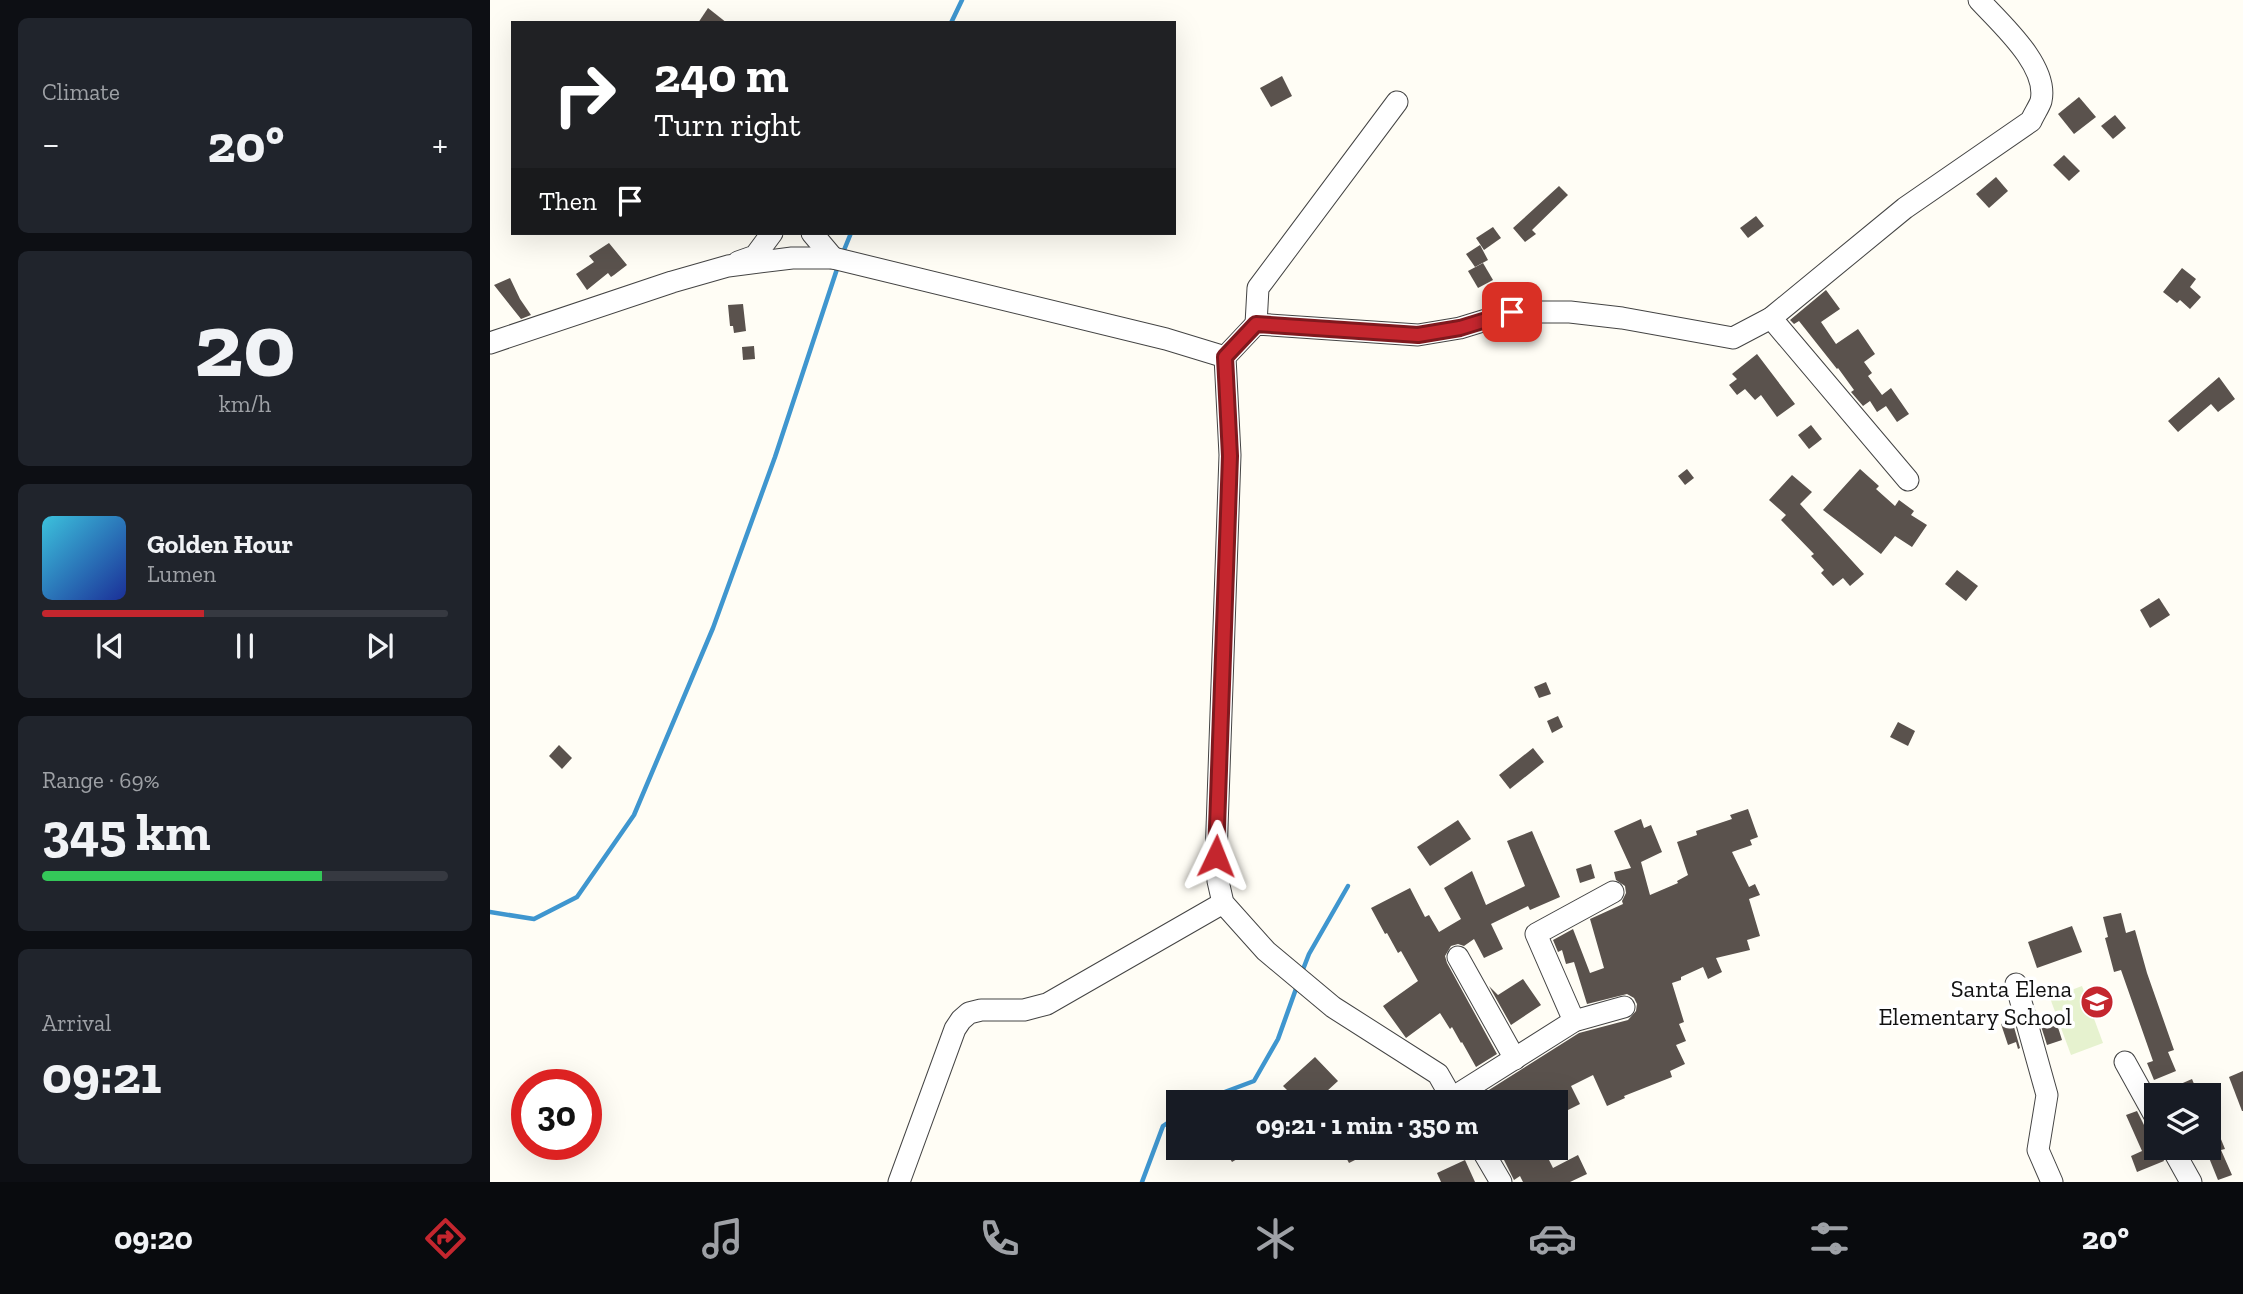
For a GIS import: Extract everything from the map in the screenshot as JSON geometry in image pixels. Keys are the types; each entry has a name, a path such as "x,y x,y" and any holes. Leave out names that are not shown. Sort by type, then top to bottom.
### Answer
{"street":[{"path":"1256,324 1418,335 1460,328 1512,312 1570,312 1622,318 1733,338 1771,318 1905,208 2031,121 2041,100 2040,76 2030,58 1979,0"},
{"path":"1397,102 1258,288 1256,324 1225,357 1230,456 1216,856 1223,903 1266,951 1333,1007 1438,1074 1447,1090"},
{"path":"490,343 755,256 771,235"},
{"path":"814,235 833,258"},
{"path":"729,266 792,258 833,258 1153,335 1225,357"},
{"path":"1771,318 1908,480"},
{"path":"1574,1021 1536,934 1613,892"},
{"path":"899,1182 955,1029 969,1013 981,1010 1024,1010 1047,1003 1223,903"},
{"path":"1458,957 1515,1059"},
{"path":"2017,984 2047,1095 2038,1150 2052,1182"},
{"path":"1468,1090 1574,1021 1624,1007"},
{"path":"2125,1062 2144,1096"},
{"path":"1488,1160 1501,1182"},
{"path":"2179,1160 2191,1182"}],"green space":[{"path":"2082,986 2103,1043 2071,1055 2050,998"}],"building":[{"path":"708,8 724,21 699,21"},
{"path":"1282,76 1292,96 1271,107 1260,88"},
{"path":"2079,97 2096,117 2074,134 2058,114"},
{"path":"2115,115 2126,128 2113,139 2101,126"},
{"path":"2064,155 2080,171 2069,181 2053,165"},
{"path":"1996,177 2008,191 1989,208 1976,194"},
{"path":"1559,186 1568,195 1532,230 1536,234 1525,242 1513,228"},
{"path":"1756,216 1764,226 1748,238 1740,228"},
{"path":"1493,227 1501,238 1484,250 1476,238"},
{"path":"609,243 627,265 611,277 608,273 587,290 576,274 594,262 589,256"},
{"path":"1480,245 1488,260 1475,267 1466,254"},
{"path":"1483,263 1493,280 1478,288 1468,271"},
{"path":"2182,268 2196,279 2190,287 2201,297 2190,309 2180,300 2177,303 2163,292"},
{"path":"510,278 531,315 521,319 494,285"},
{"path":"1826,290 1840,309 1821,322 1836,344 1858,329 1875,354 1864,362 1872,373 1868,376 1882,395 1891,388 1909,414 1897,422 1886,406 1877,412 1870,401 1863,406 1851,392 1854,390 1838,368 1799,321 1794,324 1790,320"},
{"path":"743,304 746,331 734,333 733,326 730,326 728,305"},
{"path":"754,346 755,359 743,360 742,347"},
{"path":"1757,354 1795,404 1777,417 1761,395 1755,400 1745,389 1737,395 1729,385 1737,379 1732,374"},
{"path":"2219,377 2235,399 2218,412 2211,404 2178,432 2168,421"},
{"path":"1811,425 1822,439 1809,449 1798,435"},
{"path":"1687,469 1694,478 1685,485 1678,476"},
{"path":"1860,469 1879,486 1876,489 1895,506 1899,500 1914,511 1911,515 1927,525 1912,547 1895,536 1881,554 1823,510"},
{"path":"1792,475 1812,492 1800,504 1864,574 1850,586 1843,578 1833,586 1821,573 1824,570 1811,556 1814,554 1781,520 1786,515 1769,500"},
{"path":"1957,570 1978,586 1966,601 1945,584"},
{"path":"2159,598 2170,615 2150,628 2140,610"},
{"path":"1546,682 1551,694 1539,698 1534,687"},
{"path":"1558,716 1563,727 1552,733 1547,721"},
{"path":"1898,722 1915,731 1908,746 1890,737"},
{"path":"559,745 572,758 562,769 549,756"},
{"path":"1533,748 1544,762 1510,789 1499,775"},
{"path":"1748,809 1758,837 1750,840 1752,845 1732,852 1749,887 1755,884 1760,895 1749,899 1760,936 1747,940 1750,950 1716,958 1722,972 1708,979 1703,967 1672,983 1684,1022 1679,1024 1686,1041 1676,1045 1685,1064 1670,1071 1672,1077 1624,1096 1625,1098 1607,1106 1593,1075 1571,1086 1580,1104 1568,1110 1568,1090 1489,1090 1579,1033 1628,1020 1636,1011 1634,998 1627,994 1587,1004 1574,962 1566,964 1562,950 1558,952 1553,940 1573,929 1590,973 1604,968 1590,919 1623,904 1625,886 1616,880 1614,872 1631,868 1614,831 1641,819 1644,828 1651,825 1662,852 1641,862 1650,895 1678,883 1677,881 1688,875 1677,842 1697,835 1696,831 1732,819 1730,815"},
{"path":"1458,820 1471,839 1430,866 1417,847"},
{"path":"1532,831 1560,897 1530,910 1528,906 1491,924 1503,949 1484,958 1474,939 1464,946 1451,946 1445,956 1497,1054 1476,1067 1452,1027 1450,1029 1440,1013 1406,1038 1383,1006 1418,981 1401,951 1398,953 1387,933 1385,934 1371,908 1410,888 1425,917 1429,915 1439,932 1461,919 1444,888 1472,871 1486,905 1525,886 1507,841"},
{"path":"1591,864 1595,878 1580,883 1576,869"},
{"path":"2121,913 2126,933 2135,930 2174,1050 2168,1052 2176,1071 2154,1080 2147,1063 2153,1061 2121,970 2114,972 2105,938 2108,937 2103,917"},
{"path":"2072,926 2082,952 2037,968 2028,942"},
{"path":"1523,979 1541,1005 1511,1025 1489,986 1498,995"},
{"path":"2012,1020 2020,1048 2018,1049 2016,1042 2008,1045 2001,1024"},
{"path":"2056,1021 2062,1040 2047,1045 2041,1026"},
{"path":"1315,1057 1338,1081 1328,1090 1287,1090 1283,1086"},
{"path":"2243,1071 2243,1111 2242,1111 2229,1077"},
{"path":"2137,1111 2144,1125 2144,1160 2164,1161 2137,1172 2131,1156 2142,1151 2126,1115"},
{"path":"2221,1150 2232,1175 2218,1180 2210,1160 2221,1160"},
{"path":"1578,1155 1587,1174 1570,1182 1523,1182 1520,1176 1514,1180 1504,1160 1549,1160 1553,1168"},
{"path":"1465,1160 1475,1182 1441,1182 1437,1173"}],"waterway":[{"path":"952,21 962,0"},
{"path":"842,255 850,235"},
{"path":"490,912 534,919 577,897 634,815 713,628 775,457 838,266"},
{"path":"1302,972 1309,954 1348,886"},
{"path":"1230,1090 1254,1081 1278,1039 1297,986"},
{"path":"1142,1182 1166,1124"}],"place":[{"name":"Santa Elena Elementary School","path":"2097,1002"}],"route":[{"path":"1216,856 1230,456 1225,357 1256,324 1418,335 1460,328 1512,312"}]}
